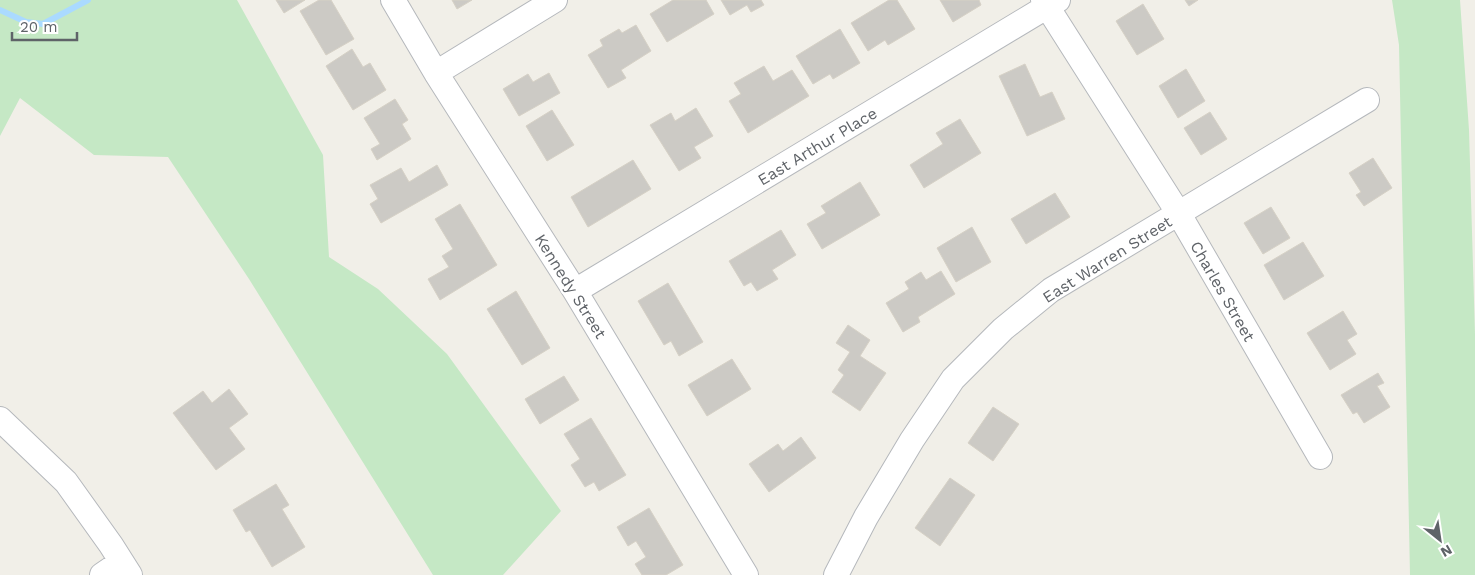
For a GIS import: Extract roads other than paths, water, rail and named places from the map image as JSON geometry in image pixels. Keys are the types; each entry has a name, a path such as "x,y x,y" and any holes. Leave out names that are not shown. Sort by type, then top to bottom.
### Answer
{"street":[{"name":"Kennedy Street","path":"393,0 436,74 575,291 746,575"},
{"path":"436,74 555,0"},
{"name":"Charles Street","path":"1050,2 1179,214 1320,457"},
{"name":"East Arthur Place","path":"575,291 1050,2"},
{"name":"East Warren Street","path":"836,575 866,517 901,457 953,379 1003,329 1052,290 1367,100"},
{"path":"0,419 66,482 126,568 102,575"}],"waterway":[{"path":"0,10 26,22 43,24 88,0"}]}
